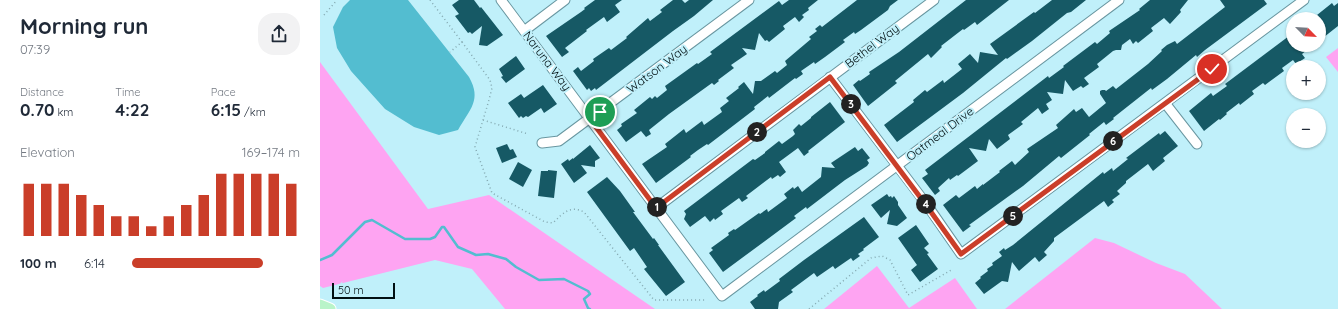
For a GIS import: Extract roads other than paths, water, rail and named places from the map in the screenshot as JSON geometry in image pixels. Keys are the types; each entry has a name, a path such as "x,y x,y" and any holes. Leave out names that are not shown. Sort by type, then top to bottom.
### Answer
{"main road":[{"path":"320,304 330,309"}],"street":[{"name":"Naruna Way","path":"501,0 722,296"},
{"path":"524,31 565,0"},
{"name":"Watson Way","path":"542,142 559,141 749,0"},
{"name":"Bethel Way","path":"656,208 934,0"},
{"name":"Oatmeal Drive","path":"722,296 1119,0"},
{"path":"830,77 961,254 1304,0"},
{"path":"1165,103 1197,144"}],"water":[{"path":"350,0 408,0 469,77 473,85 473,104 458,130 439,135 414,127 385,109 351,71 337,48 333,27 343,7"}],"waterway":[{"path":"320,260 332,255 365,222 372,220 405,239 430,239 435,237 442,227 444,227 458,247 476,255 488,254 506,259 516,267 539,280 564,279 588,291 590,294 584,299 588,308 590,309"}]}
